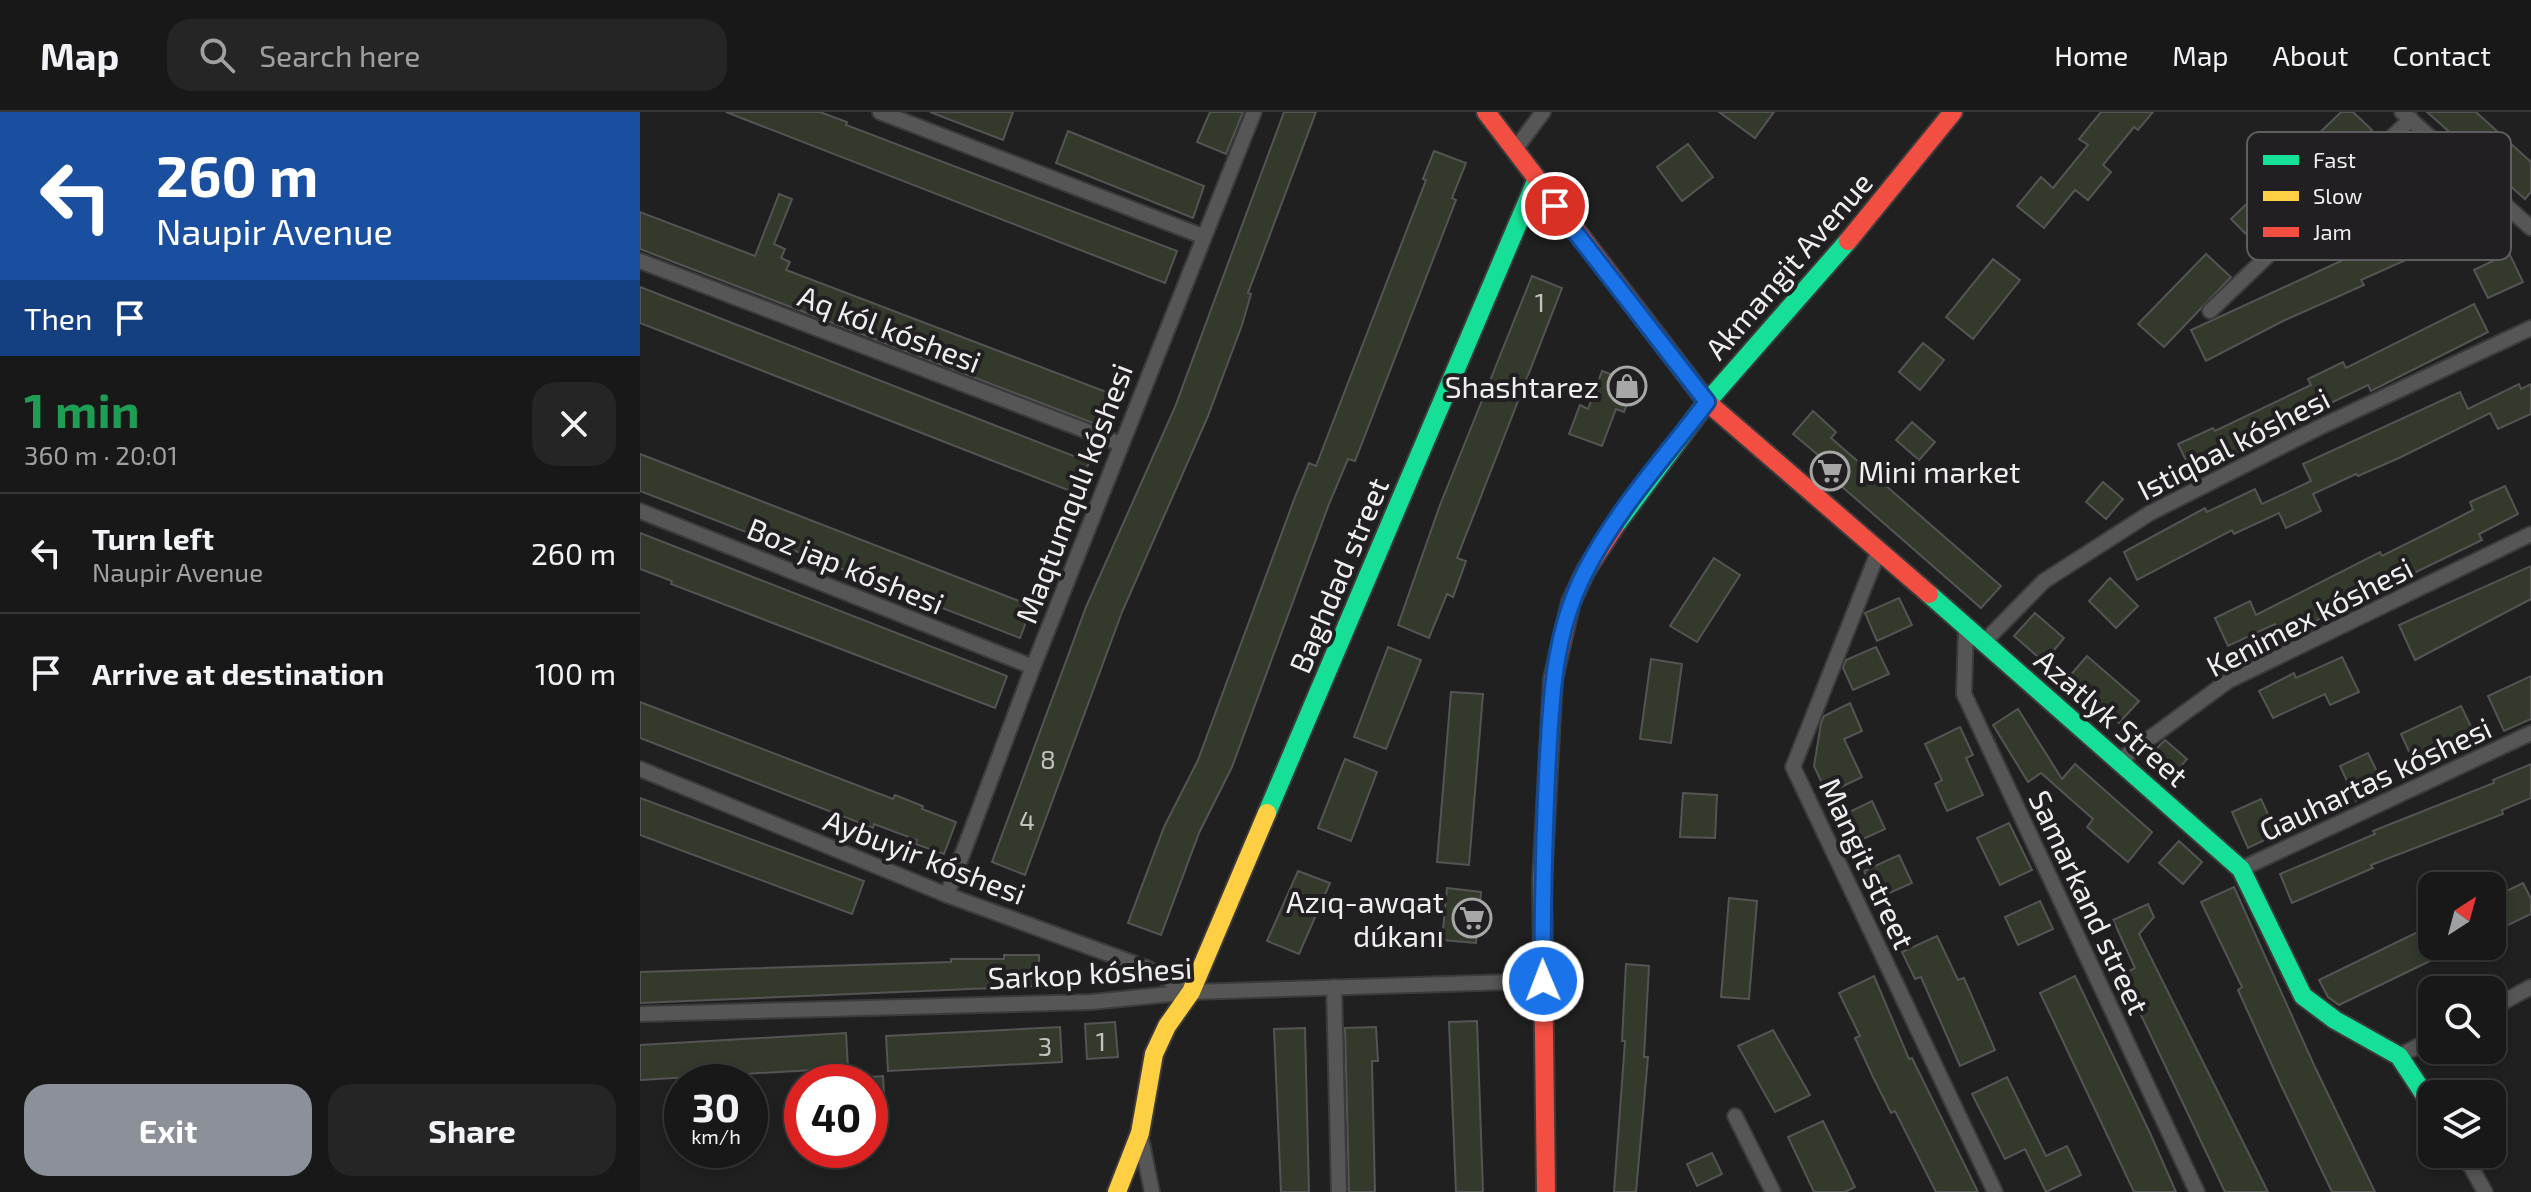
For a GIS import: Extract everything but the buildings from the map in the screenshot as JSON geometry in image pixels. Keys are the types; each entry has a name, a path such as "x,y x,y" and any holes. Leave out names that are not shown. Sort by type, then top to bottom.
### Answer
{"street":[{"path":"880,112 1202,236"},
{"name":"Maqtumqulı kóshesi","path":"947,895 1033,667 1202,236 1254,112"},
{"name":"Azatlyk Street","path":"1486,112 1707,402 2241,869 2303,996 2335,1020 2399,1056 2418,1085"},
{"path":"1514,151 1543,112"},
{"name":"Akmangit Avenue","path":"1546,1192 1542,881 1553,679 1561,636 1585,572 1625,510 1707,402 1843,247 1953,112"},
{"path":"2390,132 2406,116 2424,132"},
{"name":"Baghdad street","path":"1117,1192 1140,1133 1154,1054 1191,992 1536,181"},
{"path":"2511,210 2531,228"},
{"path":"2210,311 2261,260"},
{"name":"Aq kól kóshesi","path":"640,261 1121,444"},
{"name":"Istiqbal kóshesi","path":"1984,642 2044,581 2150,513 2320,427 2531,328"},
{"name":"Boz jap kóshesi","path":"640,511 1033,667"},
{"name":"Kenimex kóshesi","path":"2120,760 2228,681 2531,534"},
{"name":"Mangit street","path":"1879,550 1793,767 1995,1192"},
{"name":"Samarkand street","path":"1966,627 1964,694 2197,1192"},
{"name":"Gauhartas kóshesi","path":"2241,869 2531,733"},
{"name":"Aybuyir kóshesi","path":"640,769 947,895 1147,968 1191,992"},
{"name":"Sarkop kóshesi","path":"640,1014 1091,1002 1191,992 1543,981"},
{"path":"1334,987 1339,1192"},
{"path":"2506,1000 2531,987"},
{"path":"2399,1056 2418,1046"},
{"path":"1735,1116 1773,1192"},
{"path":"1140,1133 1152,1192"},
{"path":"2472,1168 2485,1192"}],"traffic: fast":[{"path":"1267,813 1536,181"},
{"path":"1615,526 1707,402 1848,241"},
{"path":"1929,594 2241,869 2303,996 2335,1020 2399,1056 2418,1085"}],"traffic: slow":[{"path":"1117,1192 1140,1133 1154,1054 1167,1026 1191,992 1267,813"}],"traffic: jam":[{"path":"1486,112 1707,402 1929,594"},
{"path":"1848,241 1953,112"},
{"path":"1546,1192 1542,881 1553,679 1571,602 1585,572 1615,526"}],"place":[{"name":"Shashtarez","path":"1627,386"},
{"name":"Mini market","path":"1830,471"},
{"name":"Azıq-awqat dúkanı","path":"1472,918"}],"route":[{"path":"1543,981 1543,853 1553,679 1561,636 1571,602 1585,572 1625,510 1707,402 1555,206"}]}
